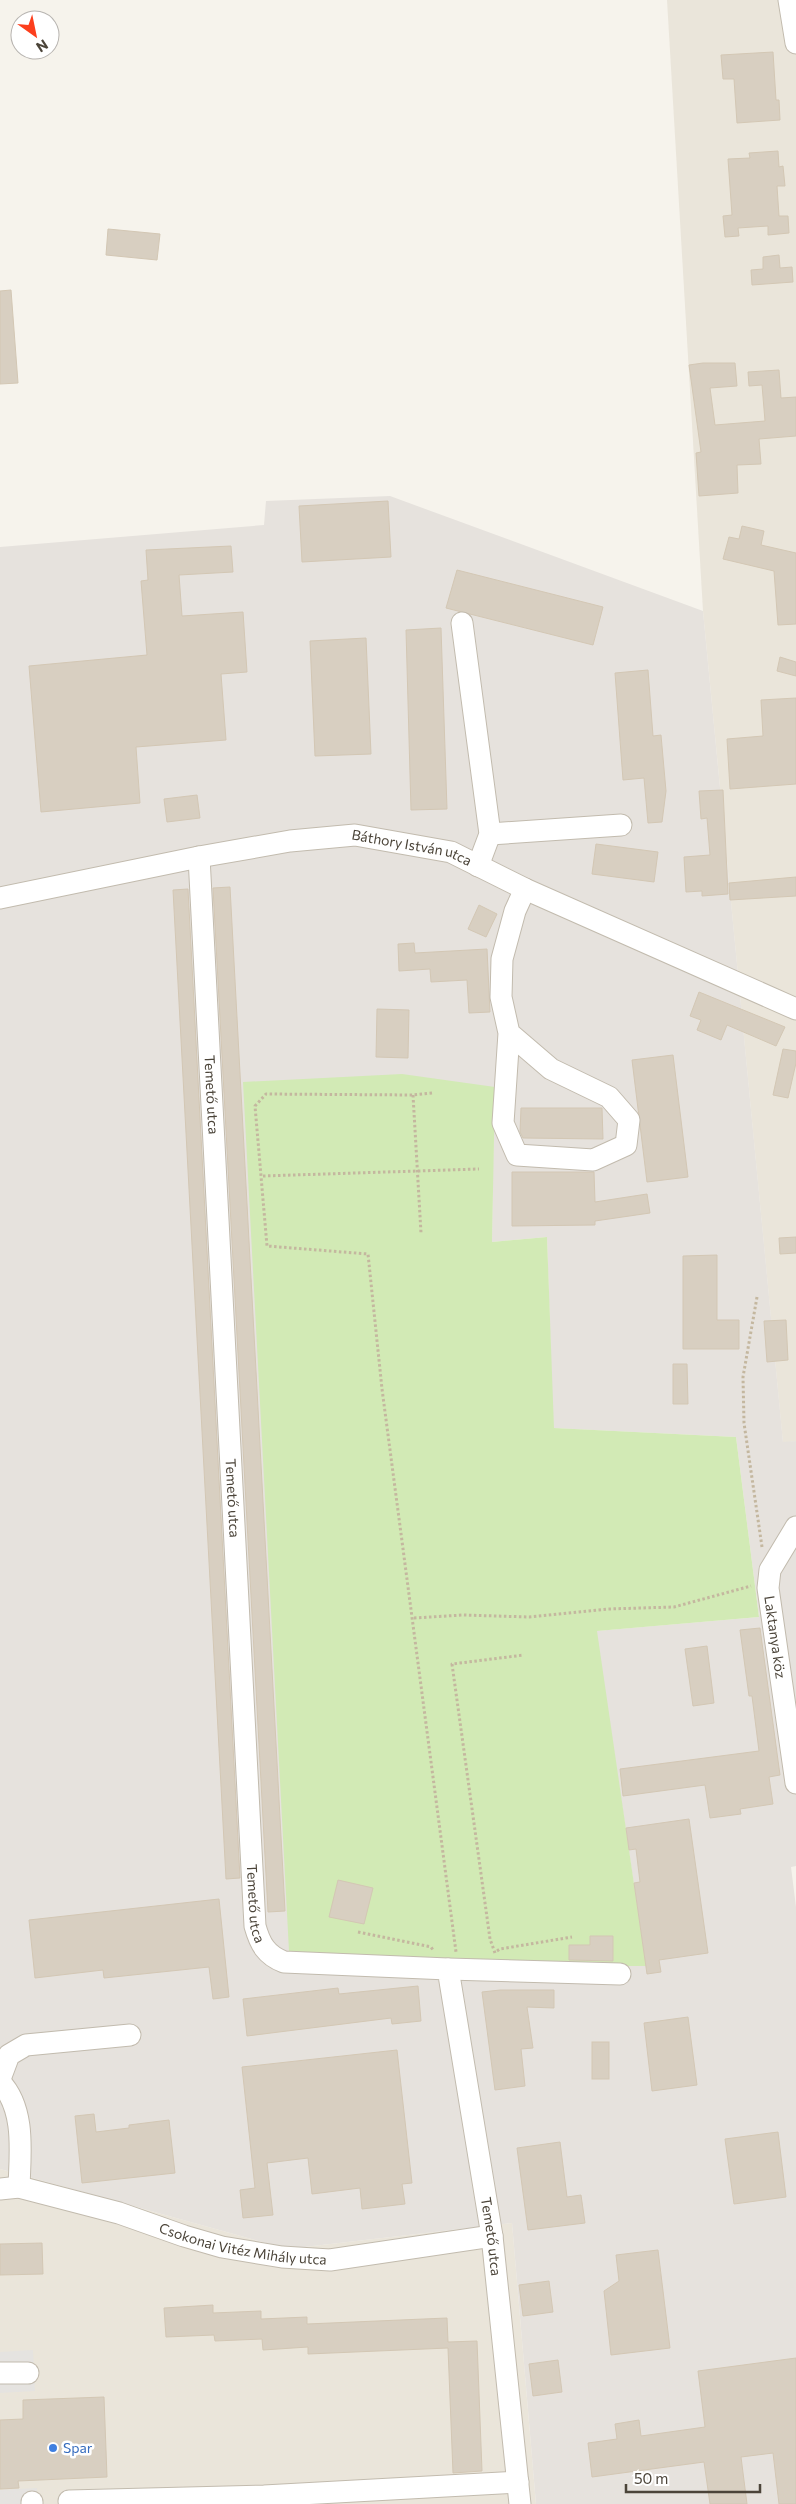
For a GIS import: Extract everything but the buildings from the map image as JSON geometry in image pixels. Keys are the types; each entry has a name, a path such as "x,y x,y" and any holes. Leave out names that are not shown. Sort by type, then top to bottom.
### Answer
{"street":[{"path":"789,0 796,44"},
{"path":"462,623 490,834 478,866"},
{"path":"490,834 621,825"},
{"name":"Báthory István utca","path":"0,898 200,857 290,841 355,835 451,852 525,889 796,1009"},
{"name":"Temető utca","path":"200,857 255,1926 262,1947 274,1958 284,1962 447,1962 620,1974"},
{"path":"509,1033 551,1069 610,1097 629,1120 626,1145 593,1160 517,1155 504,1123 509,1033 501,997 502,960 515,911 525,889"},
{"name":"Laktanya köz","path":"796,1527 770,1570 768,1588 796,1783"},
{"name":"Temető utca","path":"447,1962 492,2236 520,2504"},
{"path":"9,2188 21,2142 10,2097 0,2081 9,2055 26,2045 130,2035"},
{"name":"Csokonai Vitéz Mihály utca","path":"9,2188 119,2213 213,2244 282,2257 330,2260 492,2236"},
{"path":"0,2373 28,2373"},
{"path":"69,2501 264,2496 518,2482"}],"path":[{"path":"432,1093 413,1095 266,1094 255,1106 263,1176 267,1246 368,1254 382,1389 414,1618 447,1962"},
{"path":"413,1095 421,1233"},
{"path":"263,1176 479,1169"},
{"path":"757,1298 744,1377 744,1423 762,1549"},
{"path":"414,1618 463,1615 529,1616 608,1609 674,1606 744,1587 762,1585 768,1588"},
{"path":"495,1953 490,1939 452,1664 524,1655"},
{"path":"358,1932 431,1946 447,1962"}],"shaded area":[{"path":"667,0 796,0 796,1441 783,1443 703,611"},
{"path":"390,496 703,611 783,1442 796,1441 796,1866 791,1867 796,1907 796,2504 536,2504 512,2223 287,2249 0,2169 0,547 264,525 266,501","holes":["494,1087 492,1242 547,1237 553,1428 736,1437 759,1617 596,1631 646,1966 463,1966 289,1950"]},
{"path":"0,2169 287,2249 512,2223 536,2504 0,2504"},
{"path":"33,2350 35,2391 0,2393 0,2352"},
{"path":"37,2488 38,2504 0,2504 0,2490"}],"green space":[{"path":"402,1074 495,1087 492,1242 547,1237 554,1428 736,1437 759,1617 597,1631 646,1966 463,1966 289,1951 243,1082"}],"place":[{"name":"Spar","path":"53,2448"}]}
